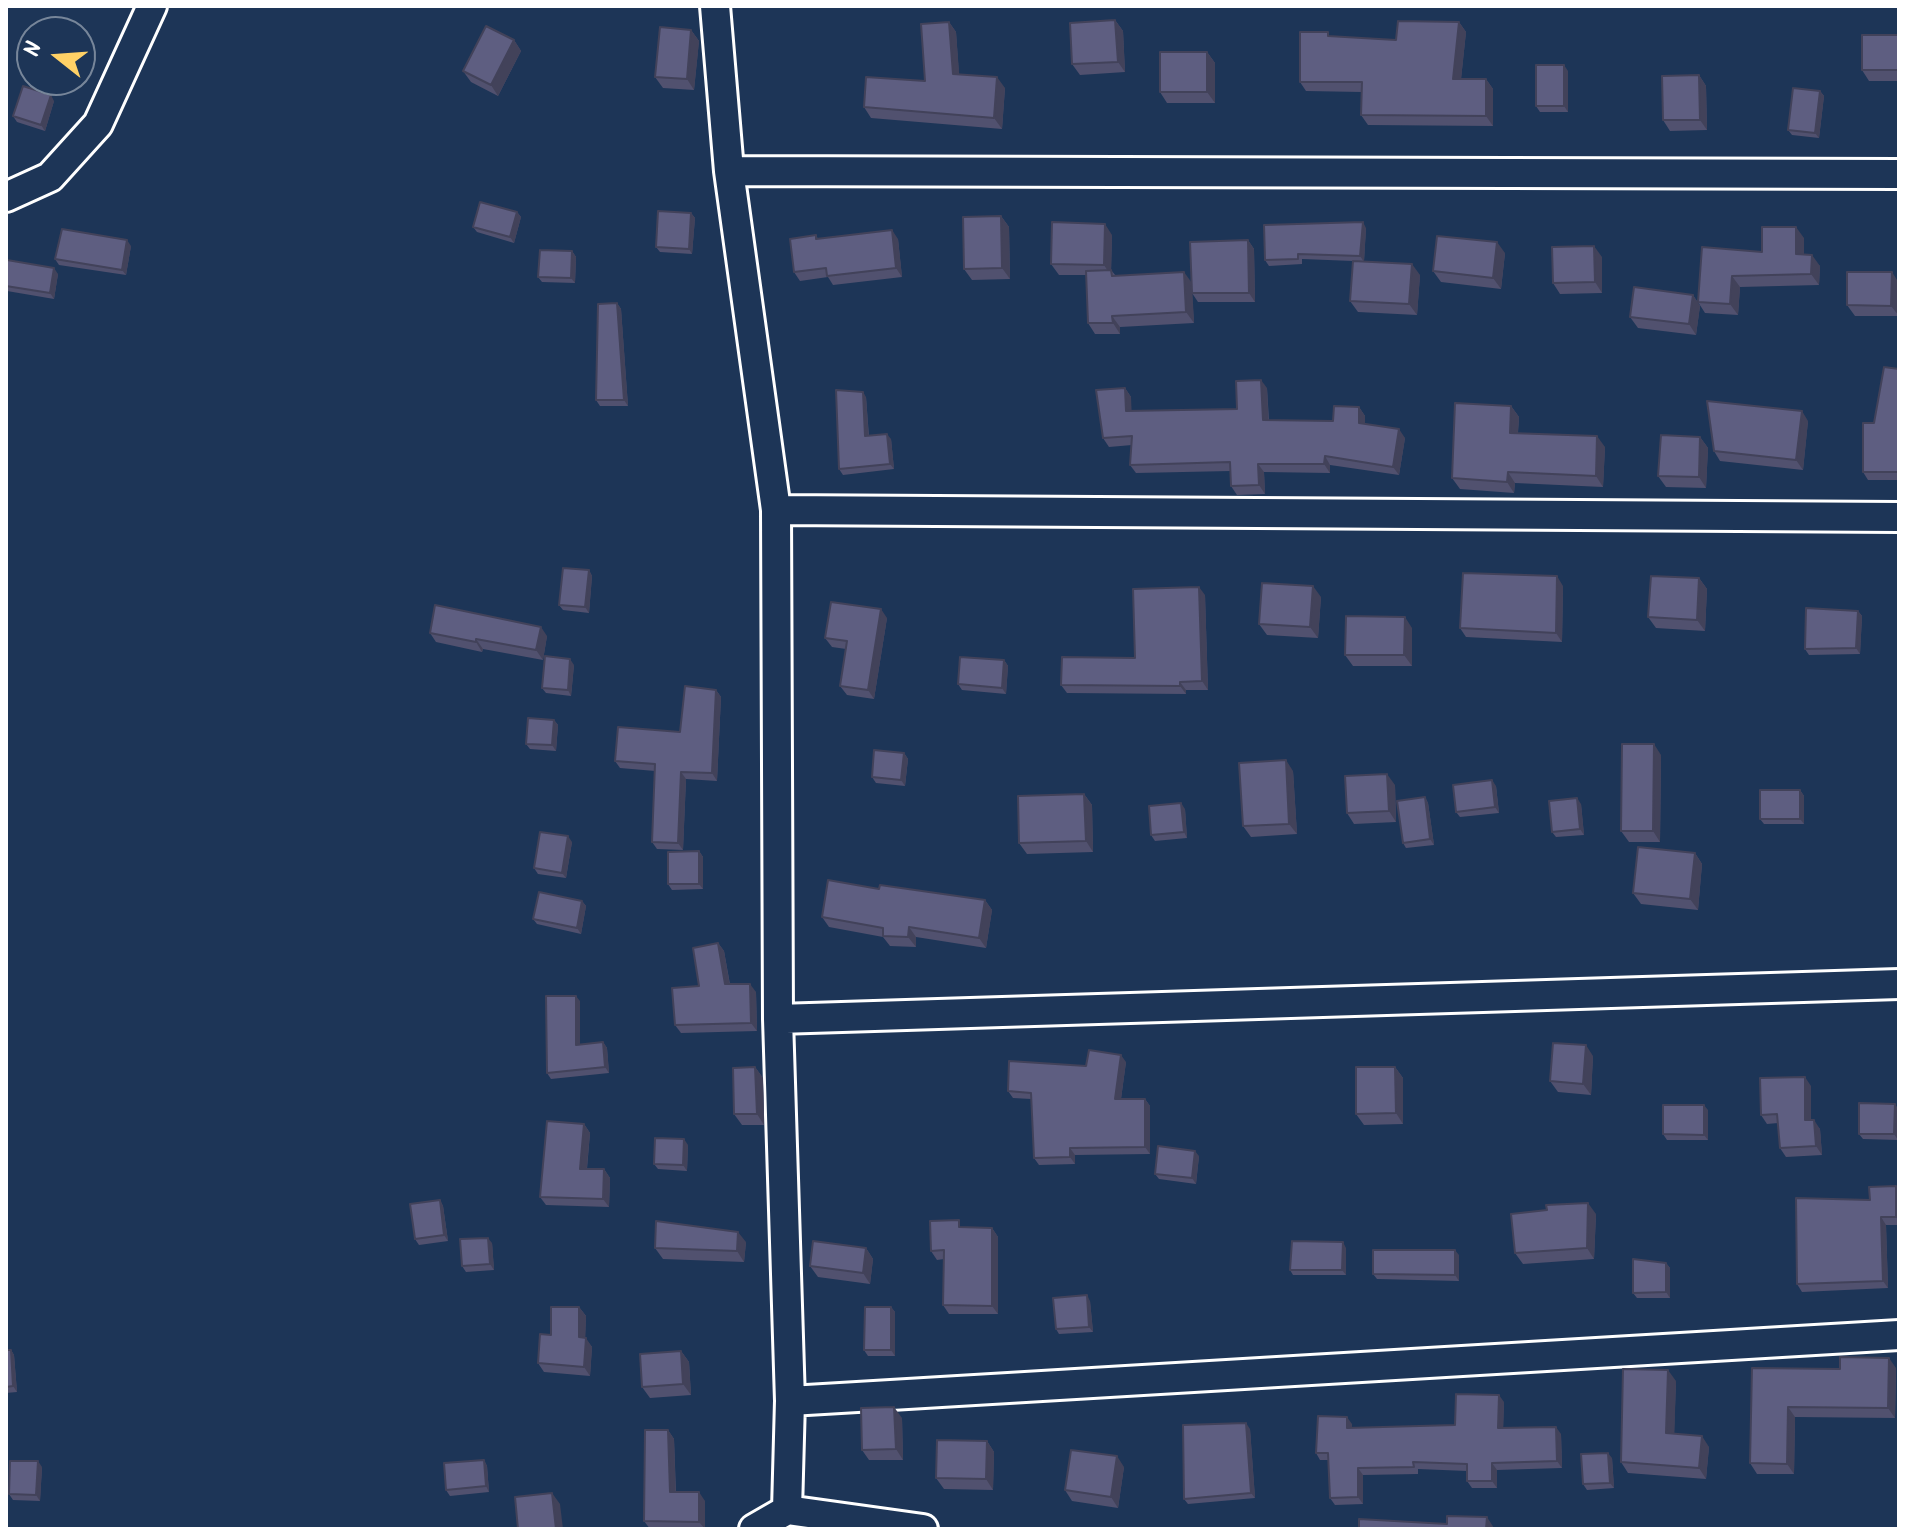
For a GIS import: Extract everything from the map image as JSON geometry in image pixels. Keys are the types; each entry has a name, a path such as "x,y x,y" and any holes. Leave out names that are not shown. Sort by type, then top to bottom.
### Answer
{"street":[{"path":"6,197 50,177 98,124 152,6"},
{"path":"715,6 729,171 776,510 778,1019 790,1401 787,1510"},
{"path":"729,171 1899,174"},
{"path":"776,510 1899,517"},
{"path":"778,1019 1899,984"},
{"path":"790,1401 1899,1335"},
{"path":"754,1529 787,1510 923,1529"}],"building":[{"path":"1115,20 1118,62 1072,64 1070,23"},
{"path":"1398,21 1459,22 1453,79 1486,79 1486,116 1361,115 1362,82 1300,82 1300,32 1396,40"},
{"path":"949,22 953,74 997,77 994,118 864,107 866,77 925,81 921,24"},
{"path":"486,26 514,40 491,85 463,71"},
{"path":"660,27 691,30 687,79 655,77"},
{"path":"1862,35 1899,35 1899,70 1862,70"},
{"path":"1160,52 1207,52 1207,92 1160,92"},
{"path":"1536,65 1564,65 1564,106 1536,106"},
{"path":"1699,75 1700,120 1663,120 1662,76"},
{"path":"1793,88 1820,91 1815,133 1788,130"},
{"path":"20,96 51,96 41,125 13,116"},
{"path":"480,202 517,212 510,237 473,227"},
{"path":"658,211 691,213 689,249 656,247"},
{"path":"1001,216 1002,268 964,269 963,217"},
{"path":"1052,222 1105,224 1104,265 1051,264"},
{"path":"1363,222 1360,256 1298,254 1298,259 1265,260 1264,225"},
{"path":"1762,227 1796,227 1796,254 1812,255 1811,274 1732,276 1730,304 1698,302 1702,247 1762,252"},
{"path":"62,229 127,240 122,270 55,259"},
{"path":"892,230 896,268 827,276 826,268 794,272 790,239"},
{"path":"1437,236 1497,242 1493,278 1433,271"},
{"path":"1248,240 1249,293 1192,293 1190,242"},
{"path":"1594,246 1595,282 1553,283 1552,247"},
{"path":"540,250 572,251 571,278 538,277"},
{"path":"7,260 54,268 50,293 6,286"},
{"path":"1353,261 1412,264 1409,304 1350,301"},
{"path":"1111,270 1112,276 1184,272 1186,312 1112,316 1113,323 1088,323 1086,271"},
{"path":"1847,272 1892,272 1891,306 1847,305"},
{"path":"1634,287 1693,295 1689,324 1630,317"},
{"path":"617,303 624,400 596,400 598,304"},
{"path":"1884,367 1899,369 1899,472 1863,472 1863,423 1874,423"},
{"path":"1261,380 1263,420 1333,421 1334,406 1359,407 1359,423 1399,429 1393,467 1325,456 1324,464 1258,464 1259,485 1231,486 1230,462 1130,465 1132,436 1103,438 1096,390 1125,388 1126,411 1237,409 1236,381"},
{"path":"836,390 863,392 865,436 887,434 890,464 839,469"},
{"path":"1707,401 1802,411 1796,460 1714,451"},
{"path":"1455,403 1511,406 1510,433 1597,436 1596,476 1508,472 1507,482 1452,478"},
{"path":"1661,435 1700,437 1699,477 1658,476"},
{"path":"563,568 589,570 585,607 559,605"},
{"path":"1463,573 1557,576 1556,633 1460,628"},
{"path":"1651,576 1699,578 1697,620 1648,617"},
{"path":"1262,583 1313,586 1310,627 1259,624"},
{"path":"1199,587 1202,681 1180,682 1180,686 1061,685 1062,657 1135,658 1133,589"},
{"path":"831,602 881,609 868,690 840,686 847,641 825,638"},
{"path":"435,605 541,627 536,650 430,633"},
{"path":"1806,608 1858,611 1856,648 1805,649"},
{"path":"1346,616 1405,617 1404,655 1345,655"},
{"path":"545,656 570,659 568,690 542,688"},
{"path":"960,657 1004,660 1002,688 958,684"},
{"path":"685,686 716,690 712,773 681,772 678,843 652,842 655,764 615,761 618,727 680,732"},
{"path":"528,718 554,720 552,745 526,744"},
{"path":"1622,744 1654,744 1653,831 1621,831"},
{"path":"874,750 904,753 901,780 872,777"},
{"path":"1286,760 1289,824 1243,826 1239,763"},
{"path":"1387,774 1389,811 1347,813 1345,776"},
{"path":"1492,780 1495,807 1456,812 1453,785"},
{"path":"1760,790 1800,790 1800,819 1760,819"},
{"path":"1084,794 1086,841 1019,843 1018,796"},
{"path":"1425,797 1430,839 1403,843 1397,801"},
{"path":"1577,798 1580,829 1552,832 1549,801"},
{"path":"1181,803 1184,832 1151,835 1149,806"},
{"path":"540,832 568,836 562,873 534,868"},
{"path":"1638,847 1695,853 1690,899 1633,893"},
{"path":"699,851 699,884 668,884 668,852"},
{"path":"828,880 879,889 880,885 985,900 979,938 909,927 908,937 883,936 883,928 822,917"},
{"path":"539,892 582,901 577,928 533,919"},
{"path":"718,943 725,984 750,984 751,1023 675,1025 672,988 699,986 693,948"},
{"path":"546,996 576,996 576,1045 603,1042 605,1067 547,1073"},
{"path":"1553,1043 1586,1045 1583,1084 1550,1081"},
{"path":"1089,1050 1121,1055 1115,1099 1145,1099 1145,1147 1070,1148 1070,1157 1034,1158 1031,1093 1008,1091 1009,1061 1086,1066"},
{"path":"755,1067 757,1114 734,1114 733,1068"},
{"path":"1356,1067 1395,1067 1396,1113 1356,1114"},
{"path":"1805,1077 1805,1120 1814,1120 1816,1146 1780,1148 1777,1114 1761,1115 1760,1078"},
{"path":"1859,1103 1895,1104 1894,1134 1859,1134"},
{"path":"1663,1105 1704,1105 1704,1135 1663,1134"},
{"path":"547,1121 584,1124 580,1169 604,1169 603,1199 540,1197"},
{"path":"655,1138 684,1139 683,1165 654,1164"},
{"path":"1158,1146 1195,1151 1192,1178 1155,1174"},
{"path":"1896,1186 1896,1217 1881,1217 1883,1281 1797,1284 1796,1198 1870,1200 1869,1187"},
{"path":"440,1200 444,1235 415,1239 410,1204"},
{"path":"1588,1203 1587,1248 1515,1253 1511,1214 1547,1210 1546,1205"},
{"path":"959,1220 959,1227 992,1228 992,1306 943,1305 944,1250 931,1251 930,1221"},
{"path":"656,1221 738,1232 737,1251 655,1248"},
{"path":"488,1238 490,1264 462,1266 460,1239"},
{"path":"813,1241 866,1248 863,1273 810,1266"},
{"path":"1292,1241 1343,1242 1342,1270 1290,1270"},
{"path":"1373,1250 1455,1250 1455,1275 1373,1274"},
{"path":"1633,1259 1666,1263 1666,1292 1633,1293"},
{"path":"1087,1295 1089,1327 1056,1329 1053,1298"},
{"path":"551,1307 579,1307 579,1337 586,1338 584,1367 538,1363 540,1334 551,1335"},
{"path":"865,1307 891,1307 891,1350 864,1350"},
{"path":"6,1350 11,1350 13,1386 6,1387"},
{"path":"681,1351 683,1384 642,1387 640,1354"},
{"path":"1840,1357 1889,1358 1888,1408 1788,1407 1787,1464 1750,1463 1752,1368 1840,1369"},
{"path":"1623,1369 1668,1370 1666,1433 1702,1436 1699,1468 1621,1462"},
{"path":"1456,1394 1499,1395 1498,1428 1556,1427 1557,1461 1492,1463 1492,1481 1467,1481 1467,1464 1413,1462 1414,1467 1358,1468 1358,1497 1330,1498 1328,1453 1316,1453 1318,1416 1347,1417 1347,1428 1455,1425"},
{"path":"894,1407 896,1449 862,1450 861,1408"},
{"path":"1246,1423 1251,1493 1184,1499 1183,1425"},
{"path":"645,1430 668,1430 670,1492 699,1492 699,1522 644,1521"},
{"path":"937,1440 987,1441 986,1479 936,1478"},
{"path":"1071,1450 1117,1456 1111,1497 1065,1490"},
{"path":"1608,1453 1610,1483 1583,1484 1581,1454"},
{"path":"484,1460 486,1486 446,1490 444,1463"},
{"path":"10,1461 38,1461 36,1495 9,1494"},
{"path":"552,1493 556,1529 518,1529 515,1497"},
{"path":"1447,1516 1487,1517 1486,1529 1359,1529 1359,1519 1447,1524"}]}
